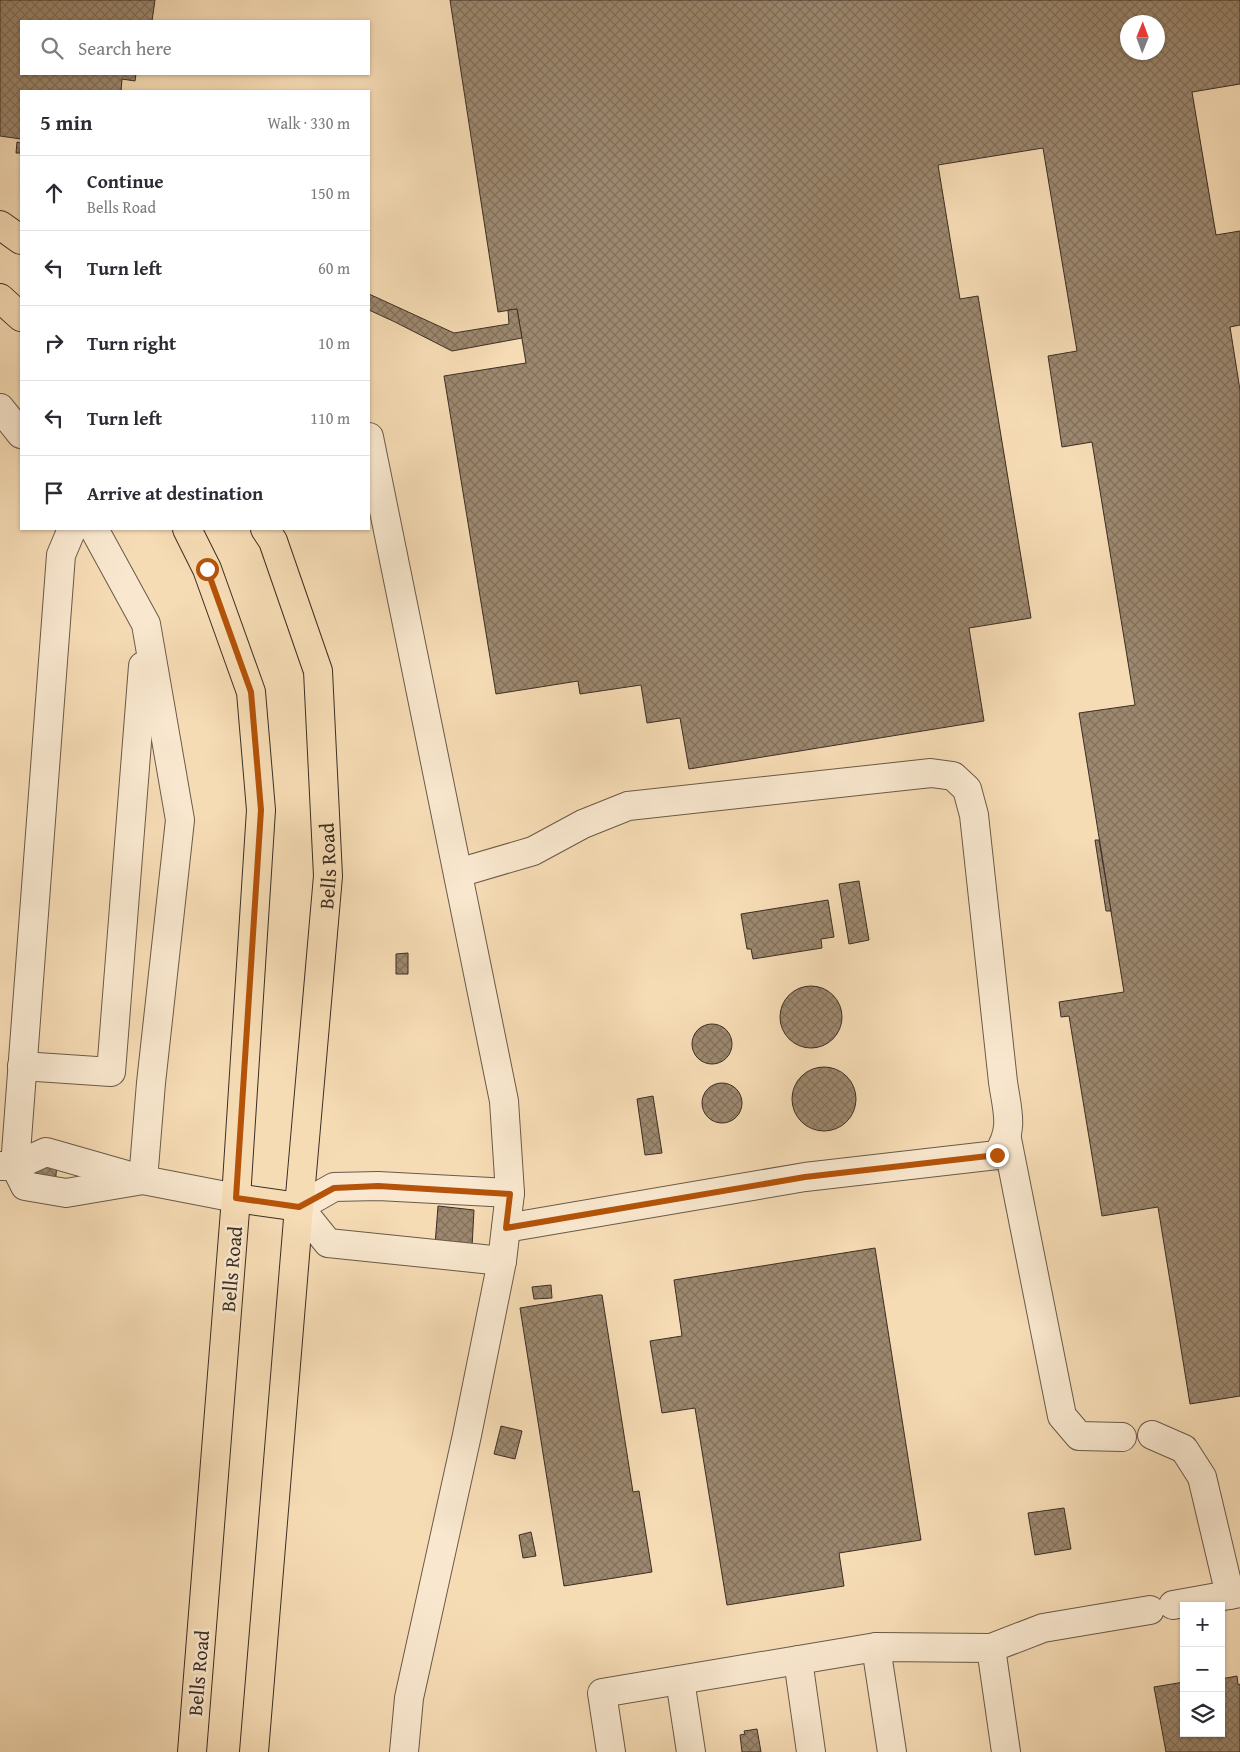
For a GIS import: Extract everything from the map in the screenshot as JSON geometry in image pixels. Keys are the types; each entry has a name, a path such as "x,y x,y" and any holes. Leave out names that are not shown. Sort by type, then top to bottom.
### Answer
{"main road":[{"path":"0,225 20,239"},
{"path":"0,298 20,316"},
{"name":"Bells Road","path":"188,530 207,569 251,692 261,810 236,1198 192,1752"},
{"name":"Bells Road","path":"254,1752 328,876 318,671 272,541 266,530"},
{"path":"236,1198 299,1207"}],"lane":[{"path":"0,408 20,433"},
{"path":"370,442 504,1102 510,1194 502,1261 467,1435 408,1698 404,1752"},
{"path":"72,530 61,556 22,1066 8,1166 25,1186 66,1192 143,1180"},
{"path":"95,530 146,624 180,820 151,1083 143,1180"},
{"path":"22,1066 110,1072 146,624"},
{"path":"458,873 533,851 583,824 628,806 931,773 953,776 967,789 974,815 1009,1124 1007,1139 1062,1416 1079,1436 1122,1437"},
{"path":"506,1228 805,1177 997,1155 1007,1139"},
{"path":"8,1166 46,1152 143,1180 236,1198"},
{"path":"502,1261 328,1243 299,1207 334,1188 378,1186 510,1194"},
{"path":"611,1752 602,1693 876,1647 991,1648 1043,1628 1235,1594 1202,1477 1184,1449 1152,1435"},
{"path":"876,1647 892,1752"},
{"path":"991,1648 1006,1752"},
{"path":"798,1660 811,1752"},
{"path":"680,1680 691,1752"}],"building":[{"path":"0,0 155,0 152,20 20,20 20,75 136,75 135,81 122,79 121,90 20,90 20,139 0,136"},
{"path":"450,0 1240,0 1240,84 1192,92 1216,235 1240,231 1240,325 1230,327 1240,390 1240,1396 1190,1404 1158,1207 1102,1216 1069,1016 1061,1017 1059,1002 1124,992 1079,713 1135,705 1092,442 1062,447 1048,356 1077,351 1043,148 938,165 960,299 978,296 1031,618 969,628 984,721 689,769 680,718 647,723 641,685 580,694 578,681 496,694 444,376 526,363 517,309 498,312"},
{"path":"17,142 20,143 20,153 16,153"},
{"path":"370,294 454,333 509,324 508,310 517,309 522,338 452,351 370,310"},
{"path":"1095,840 1099,840 1111,911 1106,911"},
{"path":"859,881 869,940 849,944 839,884"},
{"path":"828,900 834,937 821,939 822,948 753,959 751,949 747,949 741,914"},
{"path":"408,953 408,974 396,974 396,954"},
{"path":"805,986 817,986 833,995 840,1005 842,1017 840,1029 833,1039 817,1048 805,1048 794,1043 785,1034 780,1023 780,1011 785,1000 794,991"},
{"path":"708,1024 716,1024 723,1027 729,1033 732,1044 729,1055 723,1061 716,1064 708,1064 701,1061 695,1055 692,1048 692,1040 695,1033 701,1027"},
{"path":"824,1067 842,1073 850,1081 856,1099 850,1117 842,1125 824,1131 806,1125 798,1117 792,1099 798,1081 806,1073"},
{"path":"718,1083 726,1083 733,1086 739,1092 742,1103 739,1114 733,1120 726,1123 718,1123 711,1120 705,1114 702,1107 702,1099 705,1092 711,1086"},
{"path":"653,1096 662,1153 645,1155 637,1099"},
{"path":"33,1162 57,1164 55,1186 31,1184"},
{"path":"438,1206 474,1210 472,1247 435,1245"},
{"path":"875,1248 921,1540 839,1553 844,1586 727,1605 695,1408 662,1413 650,1341 682,1336 674,1280"},
{"path":"551,1285 552,1298 534,1299 532,1287"},
{"path":"602,1295 633,1492 639,1491 652,1572 564,1586 520,1308"},
{"path":"501,1426 522,1431 515,1459 494,1454"},
{"path":"1064,1508 1071,1549 1035,1555 1028,1513"},
{"path":"531,1532 536,1556 523,1558 519,1535"},
{"path":"1237,1676 1238,1685 1240,1684 1240,1752 1166,1752 1154,1687 1180,1683 1180,1737 1225,1737 1225,1678"},
{"path":"757,1729 761,1752 742,1752 740,1735 745,1734 744,1731"}],"route":[{"path":"207,569 251,692 261,810 236,1198 299,1207 334,1188 378,1186 510,1194 506,1228 805,1177 997,1155"}]}
